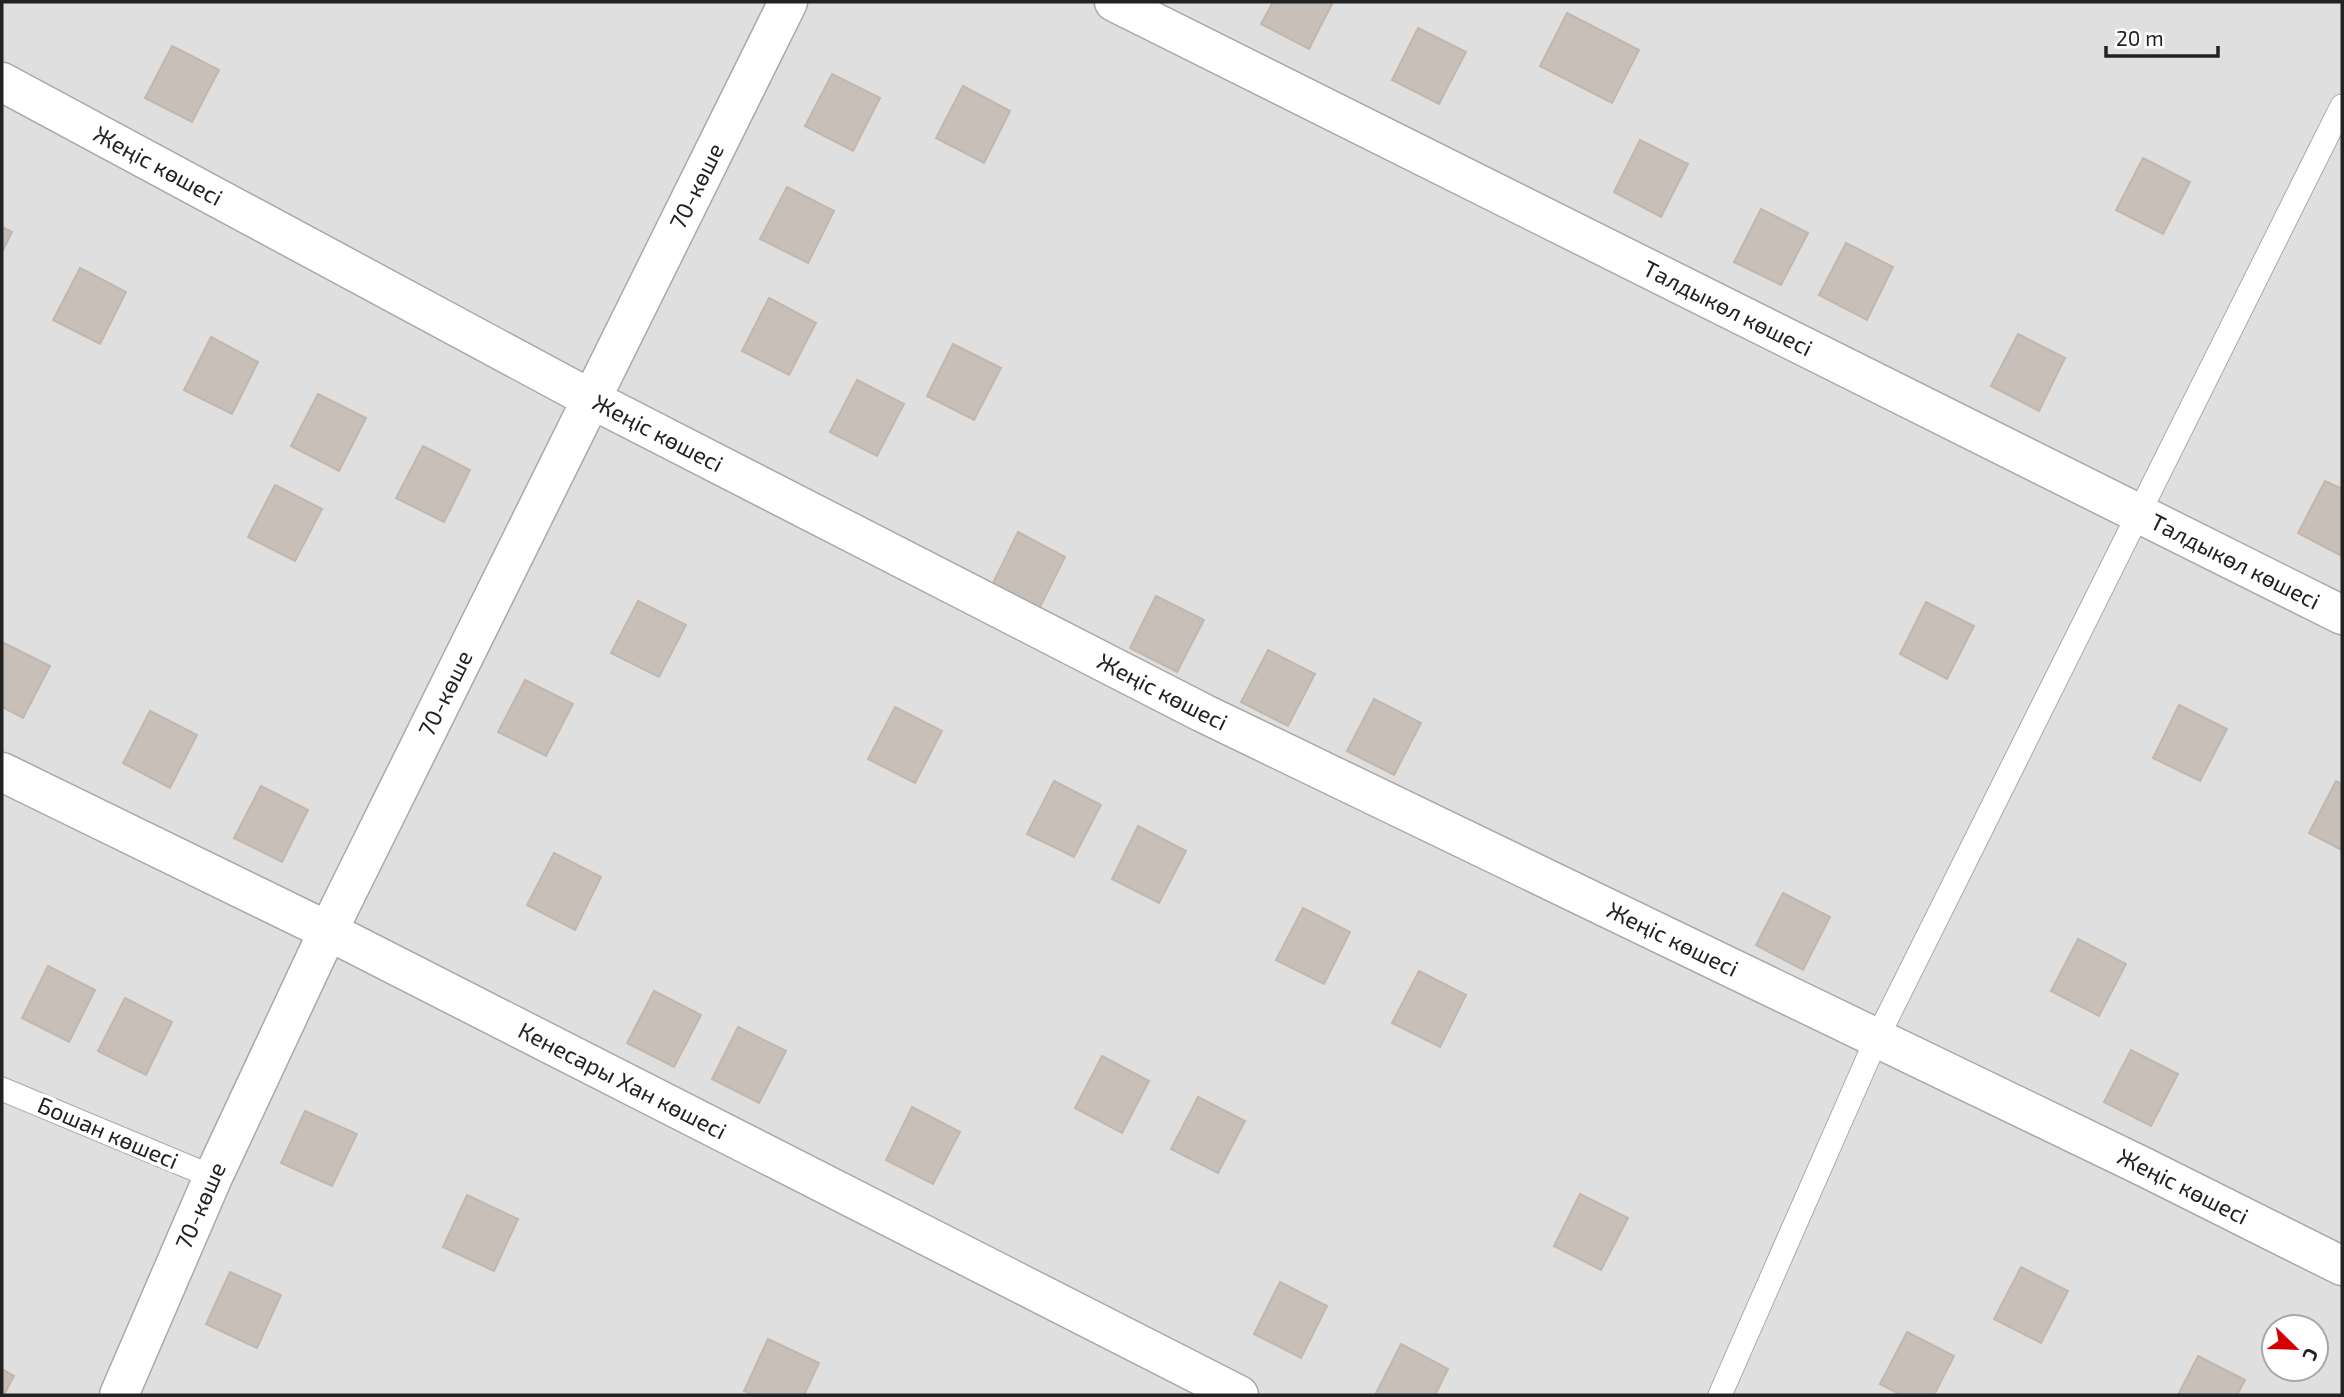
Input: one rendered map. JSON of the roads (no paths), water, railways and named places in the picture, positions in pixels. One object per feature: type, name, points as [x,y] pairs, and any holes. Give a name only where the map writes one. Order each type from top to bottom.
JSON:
[{"type":"street","name":"70-көше","points":[[119,1395],[213,1177],[328,931],[788,2]]},
{"type":"street","name":"Талдыкөл көшесі","points":[[1114,2],[2342,615]]},
{"type":"street","name":"Жеңіс көшесі","points":[[2,82],[591,399],[1203,713],[2132,1161],[2342,1266]]},
{"type":"street","name":"Кенесары Хан көшесі","points":[[2,772],[328,931],[1239,1395]]},
{"type":"lane","points":[[1720,1395],[1877,1038],[2342,106]]},
{"type":"lane","name":"Бошан көшесі","points":[[2,1088],[213,1177]]}]
